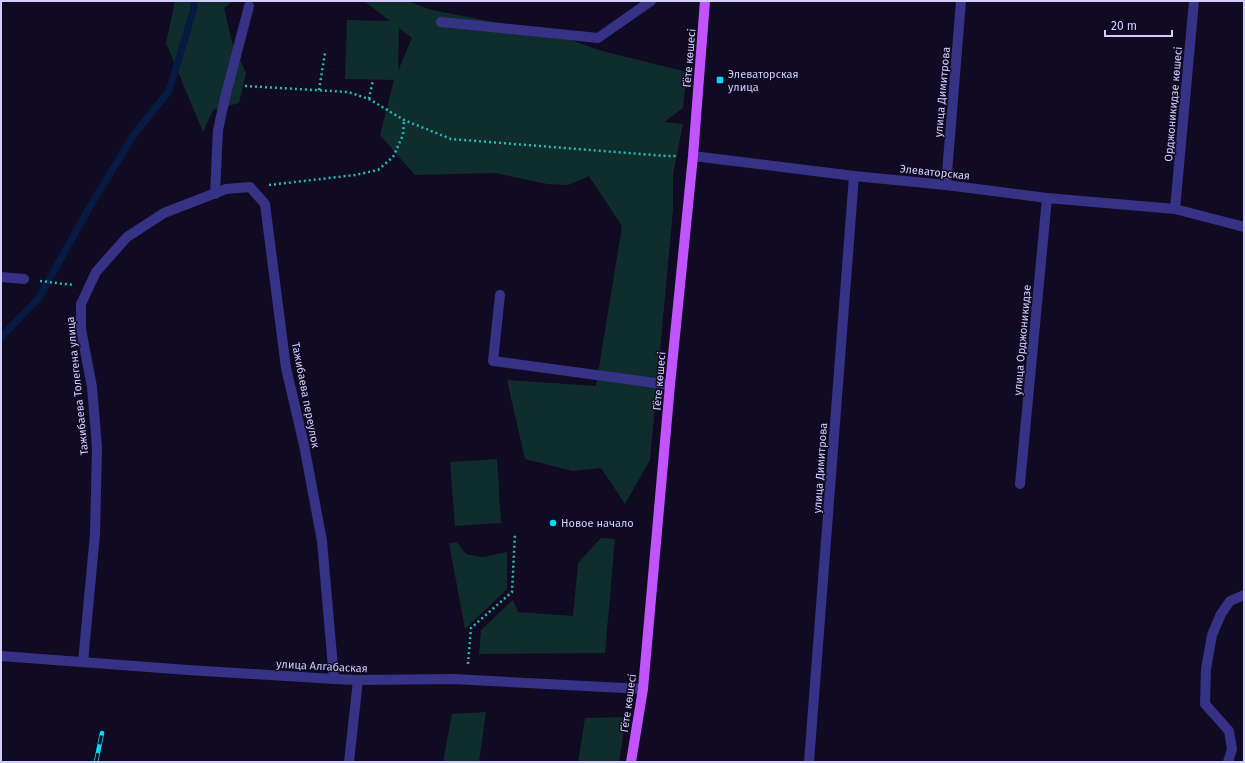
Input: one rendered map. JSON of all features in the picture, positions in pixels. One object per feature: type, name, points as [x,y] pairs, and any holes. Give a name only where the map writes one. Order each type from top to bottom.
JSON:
[{"type":"main road","name":"Гёте көшесі","points":[[631,762],[643,690],[706,1]]},
{"type":"street","points":[[441,22],[598,38],[651,1]]},
{"type":"street","name":"улица Димитрова","points":[[946,185],[961,1]]},
{"type":"street","name":"Орджоникидзе көшесі","points":[[1175,209],[1194,1]]},
{"type":"street","points":[[249,6],[228,85],[218,130],[215,194],[226,189],[250,187]]},
{"type":"street","name":"Элеваторская","points":[[693,156],[1047,198],[1175,209],[1244,227]]},
{"type":"street","name":"улица Димитрова","points":[[809,762],[854,176]]},
{"type":"street","name":"Тажибаева переулок","points":[[250,187],[265,204],[286,368],[304,445],[322,541],[334,679]]},
{"type":"street","name":"Тажибаева Толегена улица","points":[[83,662],[95,534],[97,448],[92,387],[81,329],[81,304],[96,272],[127,237],[164,213],[215,194]]},
{"type":"street","name":"улица Орджоникидзе","points":[[1020,484],[1047,198]]},
{"type":"street","points":[[1,277],[24,279]]},
{"type":"street","points":[[500,295],[493,360],[670,385]]},
{"type":"street","points":[[1228,762],[1232,749],[1229,731],[1204,704],[1206,669],[1212,635],[1221,614],[1230,601],[1244,595]]},
{"type":"street","name":"улица Алгабаская","points":[[1,656],[334,679],[467,680],[643,690]]},
{"type":"street","points":[[349,762],[358,680]]},
{"type":"path","points":[[319,90],[325,53]]},
{"type":"path","points":[[369,99],[373,80]]},
{"type":"path","points":[[228,85],[348,92],[369,99],[404,120],[451,139],[666,156],[693,156]]},
{"type":"path","points":[[250,187],[355,175],[378,170],[393,157],[403,135],[404,120]]},
{"type":"path","points":[[37,281],[68,284]]},
{"type":"path","points":[[467,680],[470,628],[512,592],[515,534]]},
{"type":"green space","points":[[175,1],[233,1],[224,8],[232,42],[246,73],[239,103],[213,110],[203,132],[166,43]]},
{"type":"green space","points":[[364,1],[407,1],[432,10],[551,33],[602,51],[687,72],[683,108],[664,122],[683,124],[673,175],[673,210],[650,460],[625,504],[601,468],[573,471],[525,459],[507,380],[596,386],[622,226],[589,176],[568,185],[547,184],[495,173],[415,175],[380,135],[394,80],[345,79],[347,20],[390,21]],"holes":[[[399,28],[412,38],[398,71]]]},
{"type":"green space","points":[[497,459],[501,523],[455,526],[450,462]]},
{"type":"green space","points":[[601,538],[615,539],[605,653],[479,654],[481,630],[513,600],[518,612],[573,616],[578,563]]},
{"type":"green space","points":[[457,542],[466,554],[483,557],[507,552],[507,589],[465,629],[449,543]]},
{"type":"green space","points":[[486,712],[479,762],[443,762],[452,714]]},
{"type":"green space","points":[[626,717],[619,762],[578,762],[585,718]]},
{"type":"waterway","points":[[1,337],[39,298],[89,208],[133,136],[169,91],[194,8],[194,1]]},
{"type":"railway","points":[[96,762],[102,733]]},
{"type":"place","name":"Элеваторская улица","points":[[720,80]]},
{"type":"place","name":"Новое начало","points":[[553,523]]}]
